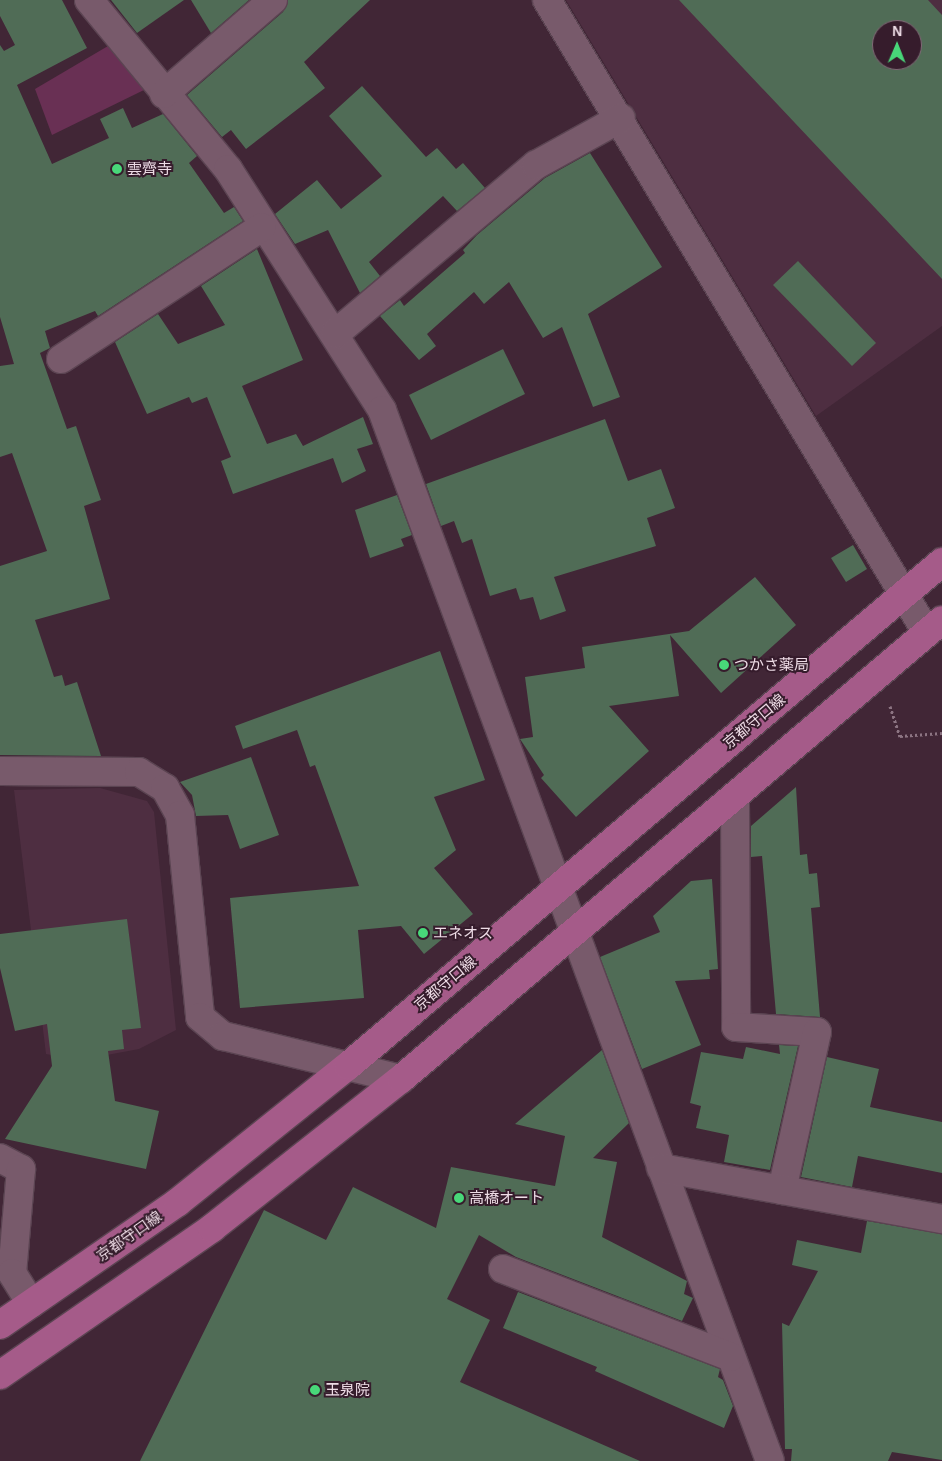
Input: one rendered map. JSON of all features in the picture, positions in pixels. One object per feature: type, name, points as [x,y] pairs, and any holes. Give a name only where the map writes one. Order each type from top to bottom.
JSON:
[{"type":"main road","name":"京都守口線","points":[[0,1324],[178,1202],[348,1066],[942,562]]},
{"type":"main road","points":[[0,1375],[212,1228],[401,1079],[575,934],[935,626]]},
{"type":"street","points":[[89,0],[164,94],[228,169],[262,228],[335,334],[382,410],[770,1461]]},
{"type":"street","points":[[164,94],[273,0]]},
{"type":"street","points":[[548,0],[621,118],[844,500],[905,595],[935,626]]},
{"type":"street","points":[[335,334],[536,165],[621,118]]},
{"type":"street","points":[[61,359],[262,228]]},
{"type":"street","points":[[0,771],[138,772],[166,788],[180,815],[200,1017],[223,1036],[401,1079]]},
{"type":"street","points":[[734,799],[736,1027],[817,1032],[782,1190]]},
{"type":"street","points":[[0,1158],[21,1169],[12,1274],[31,1304]]},
{"type":"street","points":[[661,1168],[942,1219]]},
{"type":"street","points":[[503,1269],[731,1358]]},
{"type":"path","points":[[883,671],[900,736],[942,732]]},
{"type":"shaded area","points":[[566,0],[942,0],[942,326],[816,416]]},
{"type":"shaded area","points":[[108,46],[146,89],[52,135],[35,89]]},
{"type":"shaded area","points":[[100,788],[147,801],[154,812],[176,1030],[139,1049],[80,1060],[46,1054],[14,790]]},
{"type":"building","points":[[0,0],[62,0],[87,48],[17,85],[52,164],[109,138],[100,119],[123,108],[132,128],[163,114],[197,156],[189,163],[224,213],[234,207],[243,221],[98,316],[95,311],[45,331],[50,348],[40,353],[67,429],[76,426],[101,500],[84,506],[110,599],[35,620],[54,677],[62,675],[65,686],[77,682],[101,756],[0,755],[0,566],[47,551],[12,453],[0,457],[0,366],[14,364],[0,317],[0,45],[4,51],[15,45],[0,16]]},
{"type":"building","points":[[111,0],[184,0],[137,33]]},
{"type":"building","points":[[191,0],[249,0],[211,33]]},
{"type":"building","points":[[288,0],[370,0],[304,62],[325,88],[246,149],[231,130],[222,137],[187,95],[283,12]]},
{"type":"building","points":[[679,0],[928,0],[942,15],[942,279]]},
{"type":"building","points":[[362,86],[426,157],[437,148],[456,169],[463,163],[485,188],[457,211],[443,196],[369,262],[380,276],[360,293],[328,230],[295,244],[275,214],[317,180],[341,209],[382,176],[329,116]]},
{"type":"building","points":[[590,153],[662,267],[588,314],[620,397],[593,407],[562,327],[543,338],[509,282],[484,304],[474,292],[427,334],[436,346],[419,360],[380,316],[400,300],[404,306],[465,253],[463,250],[477,235],[545,178]]},
{"type":"building","points":[[257,249],[303,360],[242,386],[267,444],[296,434],[303,446],[363,417],[373,444],[357,449],[366,471],[342,483],[333,458],[233,494],[221,461],[231,457],[207,397],[192,403],[189,397],[147,414],[115,342],[158,314],[178,344],[225,325],[201,286]]},
{"type":"building","points":[[798,261],[876,343],[852,366],[773,285]]},
{"type":"building","points":[[503,349],[525,394],[431,440],[409,395]]},
{"type":"building","points":[[605,419],[628,481],[661,469],[675,508],[647,518],[656,546],[554,577],[566,611],[540,620],[533,597],[520,600],[516,588],[490,596],[472,539],[462,543],[454,521],[441,526],[426,484]]},
{"type":"building","points":[[397,495],[412,535],[401,539],[404,546],[370,558],[355,510]]},
{"type":"building","points":[[853,545],[867,569],[846,582],[831,558]]},
{"type":"building","points":[[755,577],[796,625],[721,693],[670,635],[679,696],[609,706],[649,751],[576,817],[541,778],[544,775],[520,739],[533,737],[525,677],[585,668],[582,647],[689,631]]},
{"type":"building","points":[[440,651],[485,780],[434,797],[456,850],[434,868],[473,914],[424,954],[401,926],[358,930],[364,998],[240,1008],[230,898],[359,886],[315,765],[310,767],[297,730],[243,749],[235,726]]},
{"type":"building","points":[[251,757],[279,835],[240,849],[228,815],[196,816],[192,795],[180,782]]},
{"type":"building","points":[[796,787],[800,855],[807,854],[809,874],[817,873],[820,907],[811,908],[820,1017],[776,1014],[762,856],[751,857],[751,826]]},
{"type":"building","points":[[712,879],[718,969],[709,970],[710,979],[675,981],[701,1045],[642,1069],[600,957],[660,932],[653,916],[691,881]]},
{"type":"building","points":[[127,919],[141,1028],[122,1030],[124,1049],[108,1051],[115,1101],[159,1111],[146,1169],[5,1139],[52,1066],[47,1024],[15,1031],[0,968],[0,934]]},
{"type":"building","points":[[779,1045],[798,1046],[770,1170],[724,1162],[729,1135],[696,1128],[701,1106],[690,1103],[701,1052],[743,1059],[746,1047],[780,1054]]},
{"type":"building","points":[[602,1050],[629,1123],[593,1158],[617,1162],[602,1237],[687,1281],[684,1294],[693,1298],[682,1321],[516,1257],[479,1235],[447,1299],[490,1320],[460,1382],[640,1461],[140,1461],[264,1210],[326,1240],[353,1187],[436,1228],[451,1167],[555,1186],[565,1136],[515,1124]]},
{"type":"building","points":[[827,1057],[879,1069],[870,1107],[942,1122],[942,1173],[858,1156],[852,1187],[801,1177]]},
{"type":"building","points":[[867,1221],[942,1234],[942,1460],[892,1452],[888,1461],[791,1461],[792,1449],[785,1449],[782,1323],[789,1326],[818,1271],[792,1265],[797,1240],[861,1253]]},
{"type":"building","points":[[518,1292],[720,1369],[718,1377],[723,1380],[733,1406],[724,1428],[595,1371],[597,1367],[503,1328]]},
{"type":"place","name":"雲齊寺","points":[[117,169]]},
{"type":"place","name":"つかさ薬局","points":[[724,665]]},
{"type":"place","name":"エネオス","points":[[423,933]]},
{"type":"place","name":"高橋オート","points":[[459,1198]]},
{"type":"place","name":"玉泉院","points":[[315,1390]]}]
